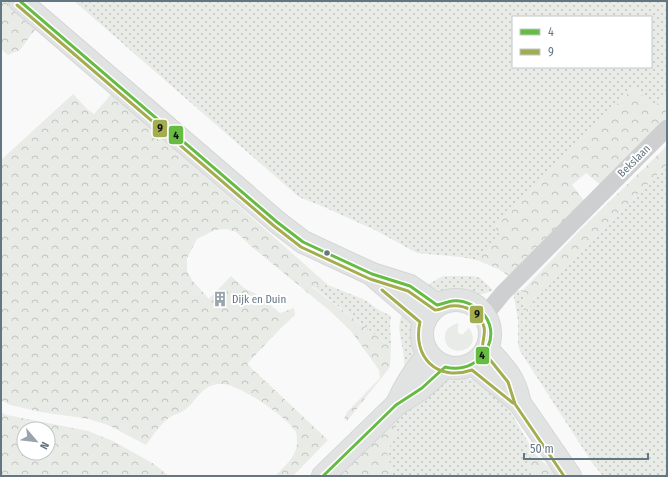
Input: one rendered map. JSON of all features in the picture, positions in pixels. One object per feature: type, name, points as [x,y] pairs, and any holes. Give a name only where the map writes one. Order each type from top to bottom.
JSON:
[{"type":"main road","points":[[20,1],[277,222],[303,242],[372,274],[410,286],[431,313]]},
{"type":"main road","points":[[452,300],[459,300],[474,304],[485,315],[491,335],[480,357],[462,368],[451,369],[437,361],[422,341],[423,327],[431,313],[452,300]]},
{"type":"main road","points":[[480,357],[512,380],[516,385],[519,402],[570,476]]},
{"type":"main road","points":[[323,476],[396,405],[407,383],[437,361]]},
{"type":"street","name":"Bekslaan","points":[[485,315],[503,293],[667,128]]},
{"type":"green space","points":[[1,1],[27,1],[37,27],[20,50],[8,55],[1,49]]},
{"type":"green space","points":[[74,1],[667,1],[667,94],[654,107],[634,87],[495,227],[501,235],[477,260],[417,253],[375,230],[299,197]]},
{"type":"green space","points":[[634,87],[654,107],[667,94],[667,121],[602,186],[586,173],[572,185],[586,203],[512,278],[498,269],[477,260],[500,235],[495,227]]},
{"type":"green space","points":[[115,90],[137,116],[328,285],[312,287],[391,347],[390,367],[347,421],[344,419],[347,412],[380,378],[379,370],[351,331],[330,311],[236,232],[227,229],[215,230],[197,239],[187,258],[187,271],[192,280],[209,299],[231,276],[244,288],[260,296],[280,313],[294,308],[295,315],[247,364],[328,440],[293,476],[275,476],[289,462],[296,449],[296,432],[283,418],[262,402],[230,385],[215,384],[205,389],[184,410],[166,420],[146,445],[108,425],[89,419],[41,412],[10,405],[1,400],[1,160],[73,94],[88,110],[94,114]]},
{"type":"green space","points":[[667,146],[667,165],[534,298],[522,324],[524,303],[523,290],[581,229]]},
{"type":"green space","points":[[667,165],[667,476],[603,476],[593,464],[520,351],[518,345],[518,320],[513,291],[523,290],[523,322],[534,298]]},
{"type":"green space","points":[[443,276],[474,276],[480,278],[493,290],[485,294],[438,295],[427,285]]},
{"type":"green space","points":[[328,285],[365,300],[391,316],[391,347],[312,286]]},
{"type":"green space","points":[[405,311],[415,330],[417,352],[402,380],[404,354],[399,328]]},
{"type":"green space","points":[[458,323],[458,333],[462,335],[469,328],[473,337],[472,343],[468,348],[462,350],[450,348],[446,343],[445,335],[447,330]]},
{"type":"green space","points":[[475,379],[501,395],[535,454],[527,465],[533,476],[393,476],[387,453],[397,429],[394,419],[437,384],[447,380]]},
{"type":"green space","points":[[1,412],[7,415],[37,421],[16,421],[16,461],[56,461],[56,425],[88,431],[113,441],[154,464],[169,476],[1,476]]},
{"type":"green space","points":[[394,419],[397,429],[387,453],[393,476],[338,476]]},
{"type":"green space","points":[[535,454],[558,476],[533,476],[527,465]]},
{"type":"transit line","name":"4","points":[[20,1],[277,222],[303,242],[372,274],[410,286],[437,305],[457,301],[472,305],[483,314],[489,325],[491,336],[488,347],[481,357],[471,364],[459,368],[445,367],[422,388],[396,405],[323,476]]},
{"type":"transit line","name":"9","points":[[17,5],[274,226],[301,247],[370,279],[408,291],[435,310],[450,306],[461,306],[475,313],[479,317],[484,327],[483,351],[508,382],[515,404],[564,476]]},
{"type":"transit line","name":"9","points":[[382,290],[420,322],[420,346],[424,356],[430,364],[438,369],[448,372],[459,373],[472,370],[513,403]]},
{"type":"place","name":"Dijk en Duin","points":[[220,299]]}]
